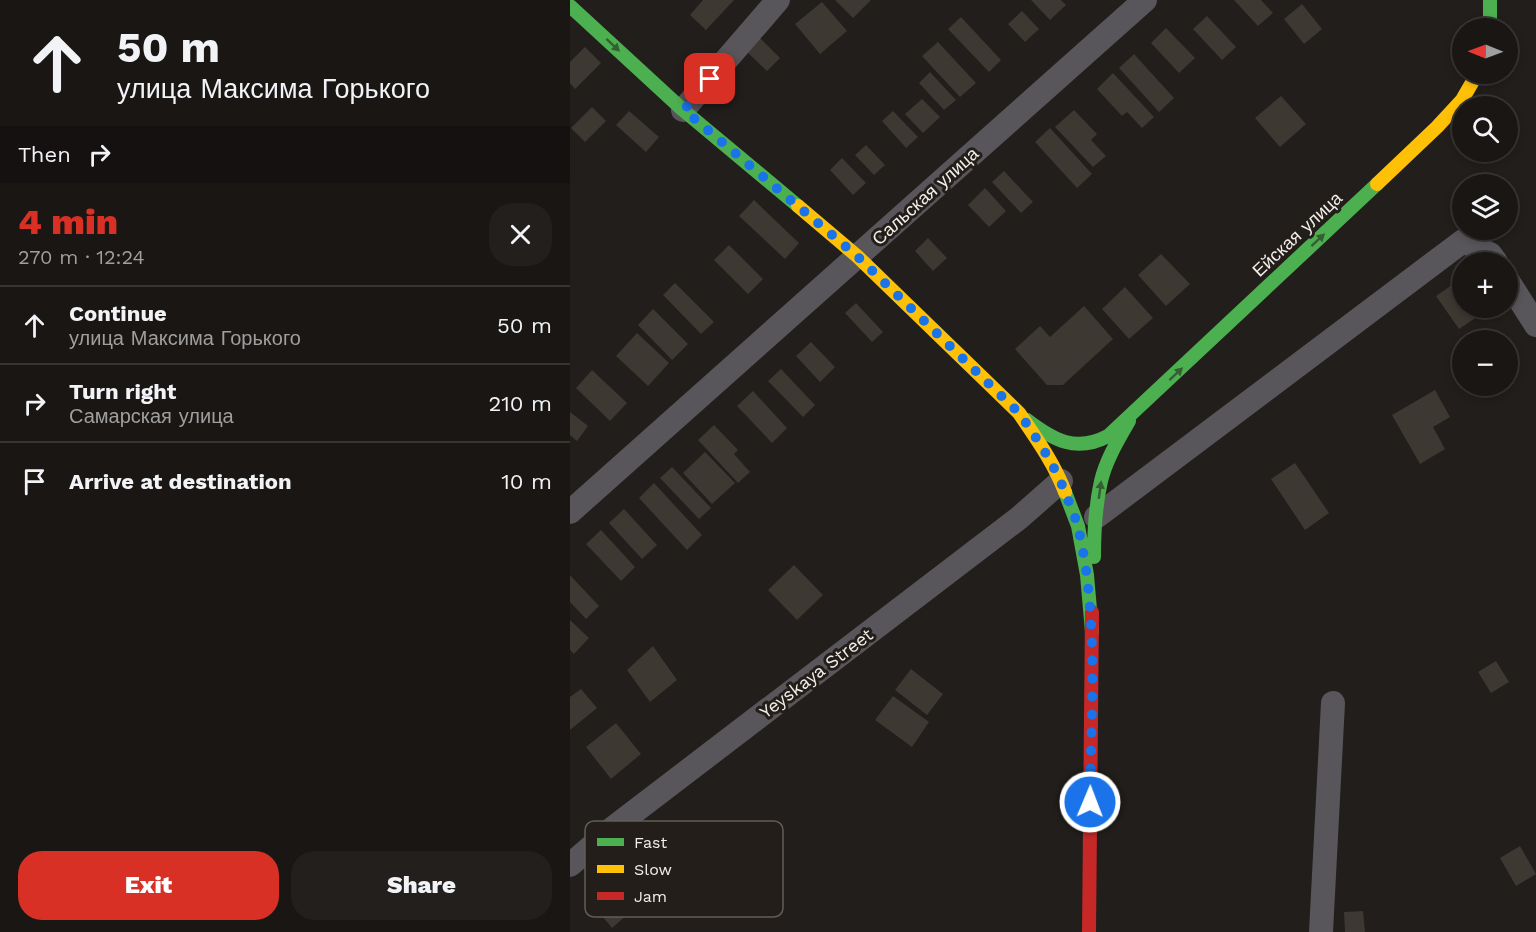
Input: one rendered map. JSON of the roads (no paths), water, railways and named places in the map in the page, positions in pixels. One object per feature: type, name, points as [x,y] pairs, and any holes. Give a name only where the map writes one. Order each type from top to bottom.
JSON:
[{"type":"main road","points":[[1490,0],[1490,18]]},
{"type":"main road","points":[[570,6],[684,110],[857,256],[1019,413],[1043,433],[1064,442],[1086,445],[1107,437],[1133,414]]},
{"type":"main road","name":"Ейская улица","points":[[1133,414],[1437,127],[1462,100],[1471,84]]},
{"type":"main road","points":[[1019,413],[1040,443],[1061,481],[1078,525],[1092,632]]},
{"type":"main road","points":[[1089,932],[1094,535],[1101,481],[1115,444],[1133,414]]},
{"type":"street","points":[[684,110],[778,0]]},
{"type":"street","name":"Сальская улица","points":[[570,512],[1145,0]]},
{"type":"street","points":[[1096,517],[1463,241],[1486,252]]},
{"type":"street","points":[[1518,296],[1536,325]]},
{"type":"street","name":"Yeyskaya Street","points":[[622,821],[1019,518],[1061,481]]},
{"type":"street","points":[[1321,932],[1333,704]]},
{"type":"street","name":"Yeyskaya Street","points":[[570,865],[585,852]]}]
